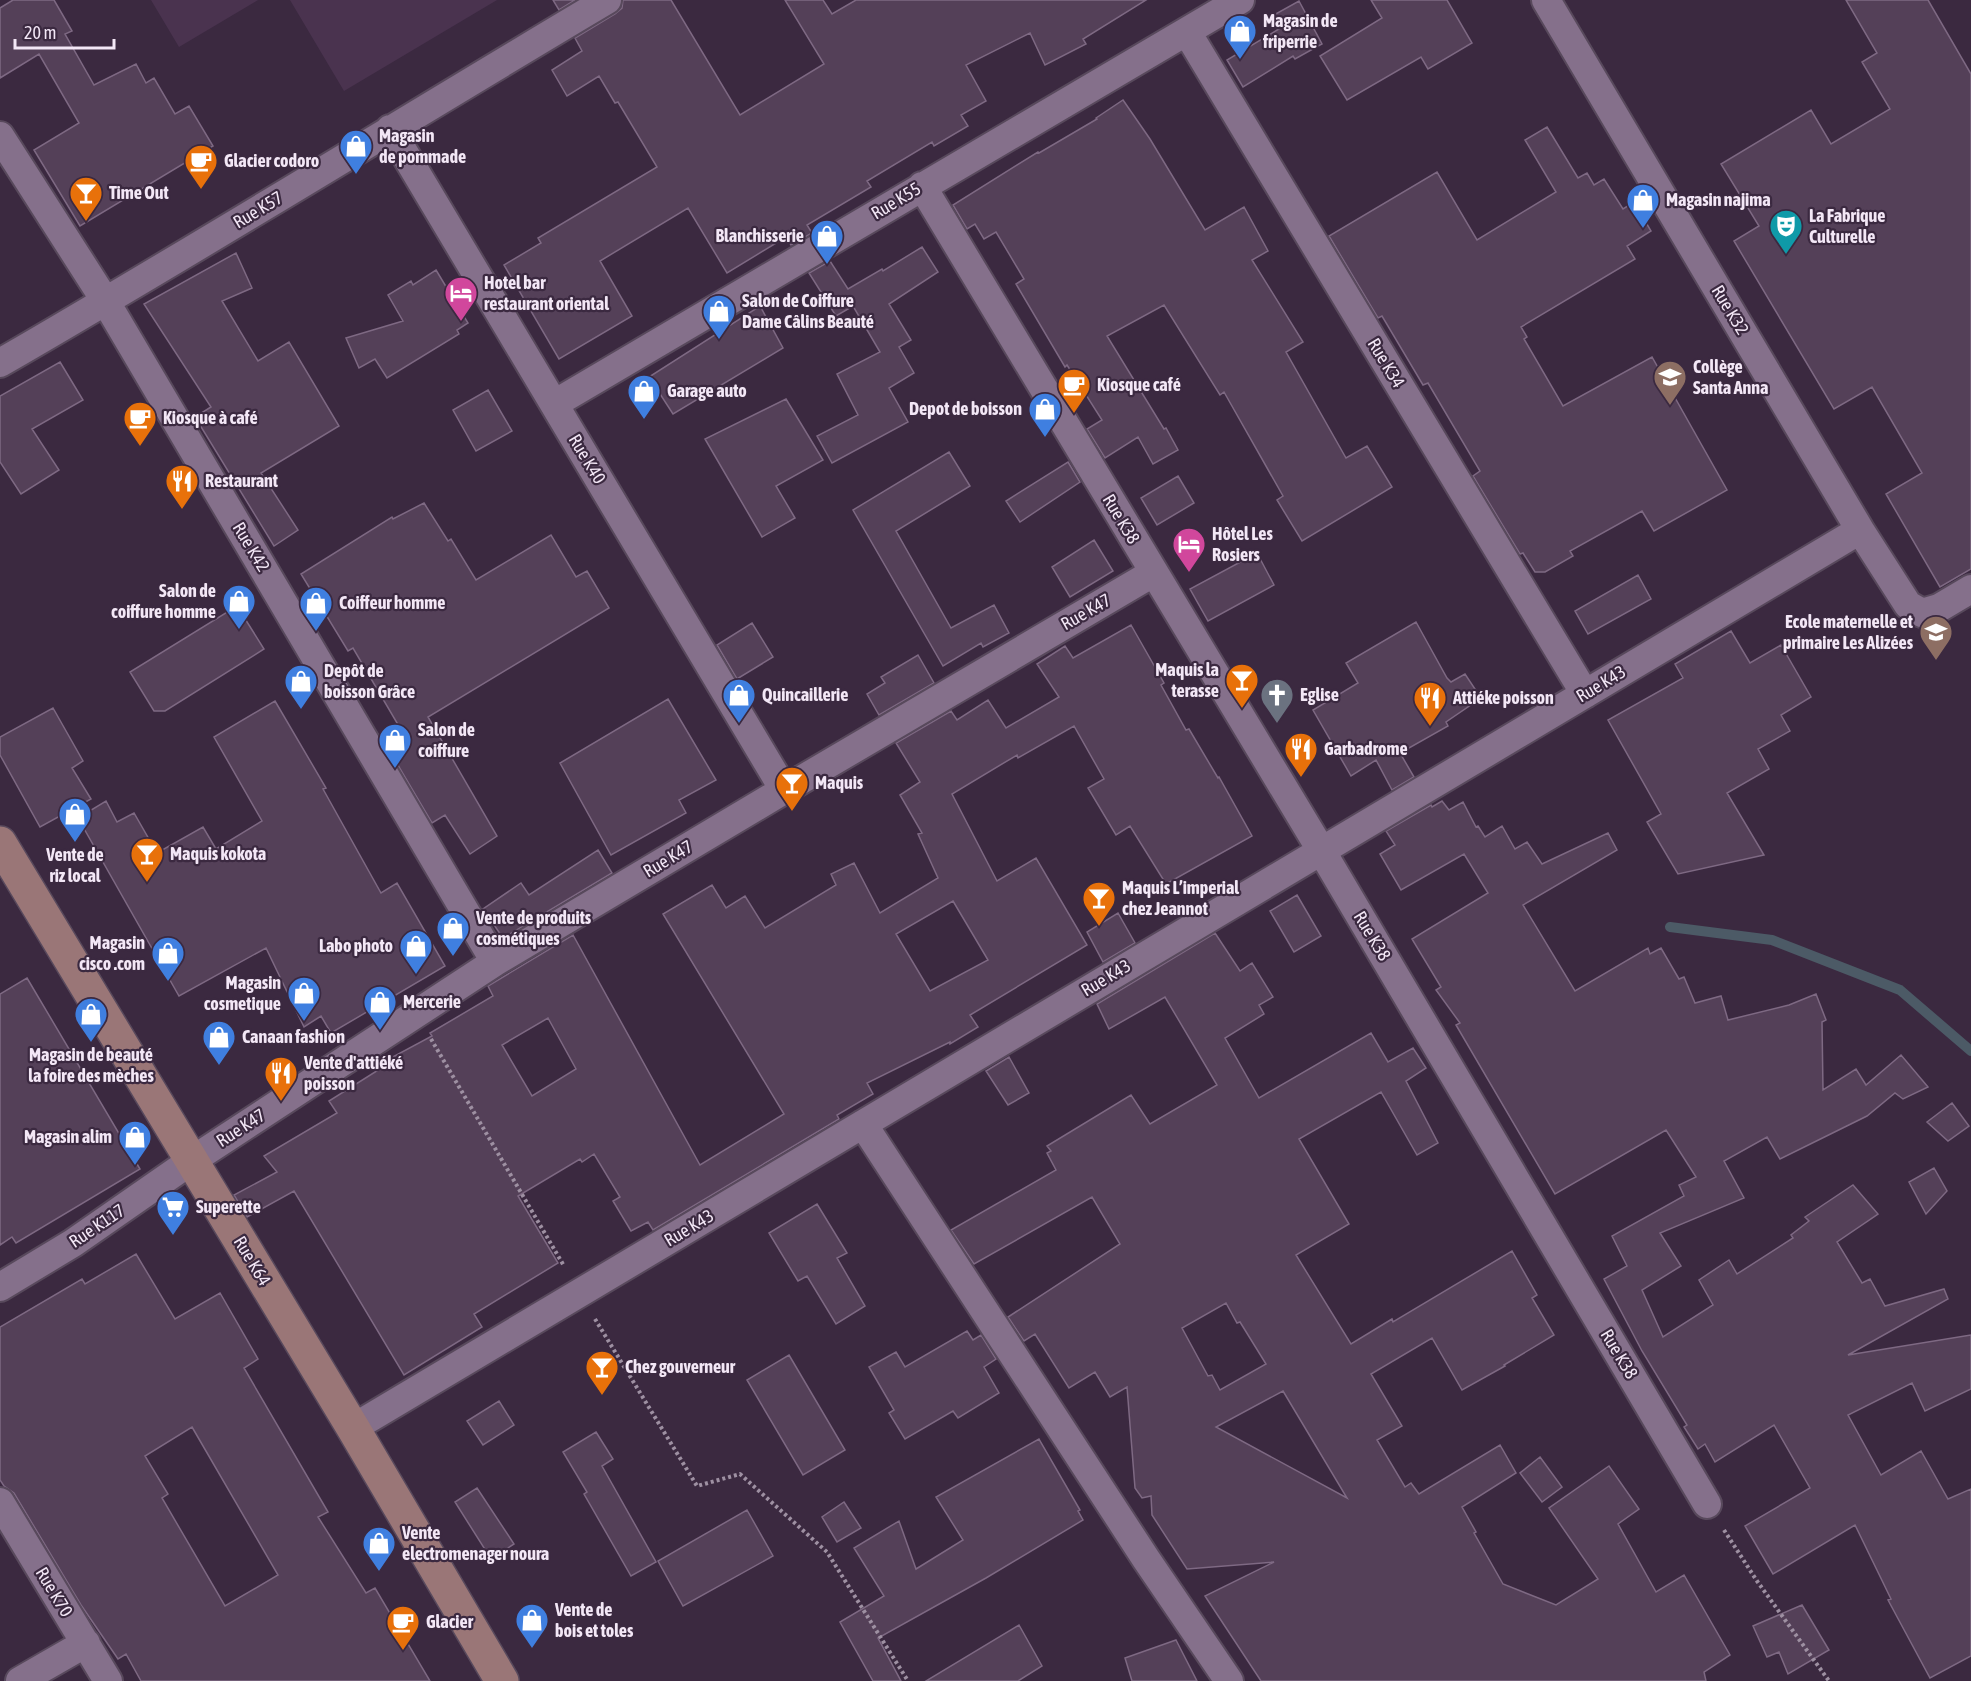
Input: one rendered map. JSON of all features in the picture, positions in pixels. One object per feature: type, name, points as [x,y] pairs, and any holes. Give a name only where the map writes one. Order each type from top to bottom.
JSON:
[{"type":"street","name":"Rue K57","points":[[0,363],[106,302],[390,129],[608,0]]},
{"type":"street","name":"Rue K55","points":[[554,404],[1240,0]]},
{"type":"street","name":"Rue K32","points":[[1546,0],[1860,530],[1908,605],[1922,613],[1939,608],[1971,589]]},
{"type":"street","name":"Rue K34","points":[[1187,32],[1585,694]]},
{"type":"street","name":"Rue K40","points":[[390,129],[784,790]]},
{"type":"street","name":"Rue K42","points":[[0,136],[106,302],[495,962]]},
{"type":"street","name":"Rue K38","points":[[922,186],[1321,850],[1707,1504]]},
{"type":"street","name":"Rue K43","points":[[353,1428],[1860,530]]},
{"type":"street","name":"Rue K47","points":[[191,1161],[495,962],[1154,573]]},
{"type":"street","name":"Rue K64","points":[[0,843],[353,1428],[502,1681]]},
{"type":"street","points":[[863,1124],[1151,1566],[1229,1681]]},
{"type":"street","name":"Rue K117","points":[[0,1287],[73,1243],[191,1161]]},
{"type":"street","name":"Rue K70","points":[[0,1502],[108,1681]]},
{"type":"street","points":[[20,1681],[86,1643]]},
{"type":"path","points":[[417,1014],[580,1293],[697,1486],[740,1474],[828,1552],[908,1681]]},
{"type":"path","points":[[1707,1504],[1757,1581],[1829,1681]]},
{"type":"shaded area","points":[[151,0],[258,0],[179,47]]},
{"type":"shaded area","points":[[290,0],[497,0],[344,91]]},
{"type":"building","points":[[13,0],[54,0],[72,31],[65,34],[94,85],[136,64],[146,83],[154,78],[175,114],[189,106],[213,146],[80,226],[34,150],[79,123],[39,54],[0,78],[0,8]]},
{"type":"building","points":[[553,0],[575,0],[559,10]]},
{"type":"building","points":[[623,0],[671,0],[740,115],[824,64],[785,0],[823,0],[832,14],[856,0],[1146,0],[1083,39],[1086,44],[1045,65],[1030,33],[966,65],[986,101],[961,115],[968,126],[934,146],[932,142],[867,181],[871,187],[807,225],[812,233],[791,245],[786,237],[727,273],[688,208],[600,261],[632,316],[559,359],[504,265],[541,243],[538,238],[657,167],[618,102],[615,103],[599,76],[567,96],[552,70],[582,51],[575,38],[615,14],[622,8]]},
{"type":"building","points":[[1371,0],[1447,0],[1472,43],[1428,69],[1421,57],[1347,100],[1320,56],[1382,18]]},
{"type":"building","points":[[1846,0],[1928,0],[1971,74],[1971,569],[1940,587],[1886,494],[1922,473],[1872,387],[1834,409],[1734,241],[1759,226],[1721,164],[1811,110],[1831,144],[1890,109],[1862,62],[1877,53]]},
{"type":"building","points":[[1299,1],[1322,44],[1295,59],[1293,56],[1243,87],[1227,60],[1279,29],[1272,16]]},
{"type":"building","points":[[1123,100],[1150,139],[1205,230],[1244,207],[1268,251],[1252,260],[1303,342],[1286,352],[1346,458],[1367,446],[1392,487],[1302,541],[1277,500],[1283,496],[1224,392],[1220,395],[1164,305],[1107,336],[1178,450],[1153,464],[1138,437],[1105,458],[1087,429],[1102,420],[1067,365],[1065,367],[1016,284],[1024,279],[996,232],[984,239],[975,224],[967,229],[953,205],[1038,152],[1097,119]]},
{"type":"building","points":[[1547,127],[1578,178],[1587,173],[1594,185],[1604,179],[1623,209],[1634,202],[1651,231],[1627,246],[1635,259],[1521,327],[1527,337],[1524,339],[1563,406],[1652,357],[1727,490],[1654,531],[1642,511],[1570,551],[1573,556],[1545,572],[1535,572],[1523,553],[1520,554],[1473,476],[1480,471],[1428,383],[1423,385],[1382,316],[1378,318],[1329,236],[1437,172],[1477,240],[1556,192],[1525,140]]},
{"type":"building","points":[[922,247],[938,272],[889,304],[911,340],[899,347],[914,373],[889,388],[908,422],[832,463],[817,436],[858,415],[837,374],[880,352],[853,306],[836,316],[809,273],[830,261],[848,289]]},
{"type":"building","points":[[236,253],[252,288],[222,301],[258,361],[289,342],[339,426],[261,473],[298,530],[274,546],[195,417],[211,407],[144,304]]},
{"type":"building","points":[[436,270],[468,323],[457,330],[459,334],[387,378],[375,359],[359,368],[346,338],[403,321],[388,295],[411,281],[413,285]]},
{"type":"building","points":[[760,306],[783,348],[673,414],[649,377]]},
{"type":"building","points":[[60,362],[83,400],[32,429],[59,470],[21,494],[0,462],[0,396]]},
{"type":"building","points":[[488,390],[512,431],[476,451],[453,410]]},
{"type":"building","points":[[786,399],[823,460],[776,486],[795,518],[762,537],[705,439]]},
{"type":"building","points":[[949,452],[970,486],[896,531],[951,628],[994,605],[1009,633],[983,647],[981,643],[943,666],[853,510]]},
{"type":"building","points":[[1068,462],[1080,482],[1020,522],[1006,501]]},
{"type":"building","points":[[1178,476],[1194,503],[1157,525],[1141,498]]},
{"type":"building","points":[[424,503],[448,541],[451,539],[476,580],[551,535],[576,577],[587,571],[609,608],[428,717],[497,836],[470,854],[445,815],[432,823],[382,738],[400,728],[353,648],[348,651],[301,574],[392,517],[393,519]]},
{"type":"building","points":[[1094,540],[1113,571],[1070,597],[1052,567]]},
{"type":"building","points":[[1257,553],[1274,585],[1208,621],[1190,589]]},
{"type":"building","points":[[1638,575],[1651,599],[1588,634],[1575,611]]},
{"type":"building","points":[[237,606],[264,649],[165,711],[154,711],[130,672]]},
{"type":"building","points":[[1416,622],[1447,678],[1451,682],[1465,674],[1481,698],[1446,722],[1448,726],[1400,753],[1414,777],[1392,790],[1376,760],[1351,776],[1313,710],[1358,683],[1346,663]]},
{"type":"building","points":[[752,623],[773,657],[737,679],[717,645]]},
{"type":"building","points":[[1131,625],[1164,683],[1161,685],[1186,730],[1189,729],[1219,777],[1252,836],[1166,884],[1130,826],[1116,835],[1088,788],[1104,779],[1074,726],[1018,758],[1017,755],[952,794],[997,881],[1036,858],[1087,945],[970,1015],[978,1027],[950,1044],[950,1042],[867,1083],[873,1094],[837,1115],[839,1119],[653,1230],[648,1222],[631,1231],[613,1201],[620,1197],[594,1154],[582,1162],[580,1159],[518,1196],[558,1263],[474,1314],[482,1327],[404,1375],[294,1191],[247,1217],[234,1195],[277,1172],[264,1156],[337,1113],[329,1101],[391,1062],[389,1059],[432,1036],[430,1033],[493,996],[488,986],[573,935],[700,1165],[784,1114],[663,914],[712,885],[726,908],[745,896],[765,928],[836,885],[831,874],[854,863],[880,913],[938,878],[918,834],[922,833],[900,795],[920,782],[896,743],[951,711],[957,720],[988,700],[1006,728],[1059,697],[1037,664],[1065,646],[1073,658]],"holes":[[[953,901],[988,960],[930,991],[896,934]],[[548,1018],[576,1069],[532,1096],[502,1045]]]},
{"type":"building","points":[[1731,631],[1750,663],[1781,645],[1811,697],[1781,715],[1790,731],[1758,749],[1769,769],[1727,793],[1764,855],[1678,874],[1647,822],[1661,814],[1608,720],[1683,678],[1675,664]]},
{"type":"building","points":[[918,655],[934,683],[879,715],[867,694],[885,683],[881,677]]},
{"type":"building","points":[[668,699],[716,780],[679,800],[686,813],[611,855],[560,763]]},
{"type":"building","points":[[275,701],[326,788],[323,789],[381,893],[397,883],[445,966],[331,1033],[321,1016],[304,1027],[266,948],[179,996],[78,818],[106,801],[117,822],[134,813],[157,853],[203,827],[216,849],[262,821],[214,737]]},
{"type":"building","points":[[53,708],[83,761],[72,768],[91,799],[40,827],[0,755],[0,737]]},
{"type":"building","points":[[1442,801],[1449,810],[1463,802],[1476,827],[1478,826],[1485,837],[1502,826],[1515,849],[1527,842],[1542,864],[1608,833],[1617,850],[1523,905],[1575,991],[1648,948],[1650,954],[1661,948],[1679,979],[1684,977],[1695,1003],[1721,996],[1728,1020],[1789,1005],[1816,994],[1826,1020],[1822,1022],[1823,1090],[1856,1069],[1866,1085],[1901,1055],[1928,1087],[1903,1099],[1895,1093],[1867,1116],[1780,1159],[1767,1137],[1724,1161],[1744,1198],[1660,1233],[1681,1266],[1642,1290],[1663,1337],[1713,1305],[1699,1280],[1729,1260],[1737,1274],[1793,1238],[1791,1235],[1809,1221],[1805,1217],[1853,1185],[1878,1214],[1837,1242],[1862,1283],[1870,1279],[1885,1306],[1944,1289],[1948,1299],[1848,1355],[1971,1335],[1971,1389],[1925,1411],[1912,1383],[1848,1415],[1881,1475],[1921,1451],[1948,1499],[1971,1489],[1971,1656],[1930,1678],[1888,1600],[1891,1599],[1855,1525],[1773,1574],[1745,1526],[1810,1488],[1774,1425],[1715,1462],[1705,1444],[1698,1449],[1684,1427],[1687,1425],[1642,1351],[1604,1279],[1627,1266],[1612,1236],[1684,1196],[1679,1185],[1696,1177],[1666,1130],[1555,1194],[1456,1025],[1460,1023],[1436,990],[1441,987],[1412,939],[1488,893],[1464,854],[1401,890],[1380,854],[1395,845],[1386,831]]},
{"type":"building","points":[[598,850],[612,873],[503,938],[483,909],[521,883],[529,895]]},
{"type":"building","points":[[1297,895],[1321,936],[1294,952],[1270,911]]},
{"type":"building","points":[[1118,913],[1135,943],[1103,962],[1087,932]]},
{"type":"building","points":[[1215,933],[1240,971],[1252,963],[1273,997],[1259,1005],[1264,1014],[1225,1038],[1259,1098],[1371,1033],[1388,1062],[1413,1048],[1426,1068],[1406,1081],[1438,1143],[1417,1155],[1381,1092],[1299,1139],[1349,1224],[1296,1255],[1351,1344],[1392,1319],[1393,1322],[1512,1251],[1537,1295],[1532,1298],[1554,1335],[1462,1390],[1432,1338],[1371,1374],[1402,1426],[1377,1440],[1405,1487],[1411,1483],[1419,1494],[1500,1445],[1516,1473],[1462,1507],[1503,1584],[1556,1605],[1598,1579],[1549,1508],[1609,1466],[1639,1509],[1618,1524],[1656,1592],[1684,1575],[1730,1655],[1704,1672],[1706,1681],[1261,1681],[1205,1596],[1274,1562],[1187,1569],[1152,1515],[1151,1496],[1142,1498],[1135,1488],[1127,1387],[1110,1397],[1095,1372],[1069,1388],[1035,1334],[1024,1341],[1008,1317],[1120,1244],[1092,1197],[974,1264],[951,1230],[1056,1170],[1047,1153],[1051,1151],[1047,1146],[1131,1095],[1150,1124],[1217,1085],[1165,997],[1109,1029],[1097,1004]],"holes":[[[1226,1303],[1266,1364],[1220,1390],[1212,1375],[1208,1376],[1182,1328]],[[1283,1391],[1347,1498],[1216,1427]]]},
{"type":"building","points":[[27,978],[140,1169],[16,1243],[12,1237],[0,1245],[0,994]]},
{"type":"building","points":[[1009,1057],[1029,1093],[1008,1105],[986,1071]]},
{"type":"building","points":[[1952,1103],[1969,1126],[1948,1141],[1927,1122]]},
{"type":"building","points":[[1934,1168],[1947,1191],[1926,1214],[1909,1182]]},
{"type":"building","points":[[817,1204],[847,1253],[837,1258],[865,1306],[836,1324],[807,1276],[798,1281],[769,1233]]},
{"type":"building","points":[[136,1254],[175,1319],[220,1293],[258,1359],[244,1368],[328,1512],[318,1517],[366,1593],[375,1588],[430,1681],[141,1681],[126,1654],[118,1659],[81,1605],[14,1493],[0,1480],[0,1327],[82,1279],[85,1284]],"holes":[[[192,1427],[278,1575],[225,1606],[162,1498],[168,1494],[145,1456]]]},
{"type":"building","points":[[967,1331],[973,1340],[981,1335],[996,1359],[984,1367],[999,1393],[958,1418],[953,1411],[905,1439],[889,1413],[894,1410],[869,1367],[896,1352],[905,1367]]},
{"type":"building","points":[[789,1355],[845,1450],[803,1475],[747,1380]]},
{"type":"building","points":[[499,1401],[514,1425],[483,1445],[467,1421]]},
{"type":"building","points":[[596,1432],[613,1459],[602,1466],[656,1562],[631,1576],[584,1494],[587,1492],[563,1452]]},
{"type":"building","points":[[1039,1439],[1080,1510],[1078,1511],[1083,1520],[986,1578],[878,1638],[901,1681],[873,1681],[840,1622],[884,1596],[854,1548],[899,1521],[916,1569],[963,1540],[936,1497]]},
{"type":"building","points":[[1540,1457],[1562,1487],[1542,1502],[1520,1473]]},
{"type":"building","points":[[477,1488],[514,1544],[491,1559],[455,1502]]},
{"type":"building","points":[[844,1502],[861,1528],[837,1542],[822,1517]]},
{"type":"building","points":[[747,1510],[773,1556],[683,1606],[658,1561]]},
{"type":"building","points":[[1802,1605],[1829,1650],[1788,1674],[1779,1652],[1767,1657],[1753,1626]]},
{"type":"building","points":[[1019,1625],[1042,1666],[1018,1681],[926,1681]]},
{"type":"building","points":[[1176,1640],[1197,1681],[1132,1681],[1125,1658]]},
{"type":"waterway","points":[[1670,927],[1772,940],[1900,990],[1971,1051]]},
{"type":"place","name":"Magasin de friperrie","points":[[1240,60]]},
{"type":"place","name":"Magasin de pommade","points":[[356,175]]},
{"type":"place","name":"Glacier codoro","points":[[201,190]]},
{"type":"place","name":"Time Out","points":[[86,222]]},
{"type":"place","name":"Magasin najima","points":[[1643,229]]},
{"type":"place","name":"La Fabrique Culturelle","points":[[1786,255]]},
{"type":"place","name":"Blanchisserie","points":[[827,265]]},
{"type":"place","name":"Hotel bar restaurant oriental","points":[[461,322]]},
{"type":"place","name":"Salon de Coiffure Dame Câlins Beauté","points":[[719,340]]},
{"type":"place","name":"Collège Santa Anna","points":[[1670,406]]},
{"type":"place","name":"Kiosque café","points":[[1074,414]]},
{"type":"place","name":"Garage auto","points":[[644,420]]},
{"type":"place","name":"Depot de boisson","points":[[1045,438]]},
{"type":"place","name":"Kiosque à café","points":[[140,447]]},
{"type":"place","name":"Restaurant","points":[[182,510]]},
{"type":"place","name":"Hôtel Les Rosiers","points":[[1189,573]]},
{"type":"place","name":"Salon de coiffure homme","points":[[239,630]]},
{"type":"place","name":"Coiffeur homme","points":[[316,632]]},
{"type":"place","name":"Ecole maternelle et primaire Les Alizées","points":[[1936,661]]},
{"type":"place","name":"Maquis la terasse","points":[[1242,709]]},
{"type":"place","name":"Depôt de boisson Grâce","points":[[301,710]]},
{"type":"place","name":"Quincaillerie","points":[[739,724]]},
{"type":"place","name":"Eglise","points":[[1277,724]]},
{"type":"place","name":"Attiéke poisson","points":[[1430,727]]},
{"type":"place","name":"Salon de coiffure","points":[[395,769]]},
{"type":"place","name":"Garbadrome","points":[[1301,778]]},
{"type":"place","name":"Maquis","points":[[792,812]]},
{"type":"place","name":"Vente de riz local","points":[[75,843]]},
{"type":"place","name":"Maquis kokota","points":[[147,883]]},
{"type":"place","name":"Maquis L’imperial chez Jeannot","points":[[1099,927]]},
{"type":"place","name":"Vente de produits cosmétiques","points":[[453,957]]},
{"type":"place","name":"Labo photo","points":[[416,975]]},
{"type":"place","name":"Magasin cisco .com","points":[[168,982]]},
{"type":"place","name":"Magasin cosmetique","points":[[304,1022]]},
{"type":"place","name":"Mercerie","points":[[380,1031]]},
{"type":"place","name":"Magasin de beauté la foire des mèches","points":[[91,1043]]},
{"type":"place","name":"Canaan fashion","points":[[219,1066]]},
{"type":"place","name":"Vente d'attiéké poisson","points":[[281,1102]]},
{"type":"place","name":"Magasin alim","points":[[135,1166]]},
{"type":"place","name":"Superette","points":[[173,1236]]},
{"type":"place","name":"Chez gouverneur","points":[[602,1396]]},
{"type":"place","name":"Vente electromenager noura","points":[[379,1572]]},
{"type":"place","name":"Vente de bois et toles","points":[[532,1649]]},
{"type":"place","name":"Glacier","points":[[403,1651]]}]
